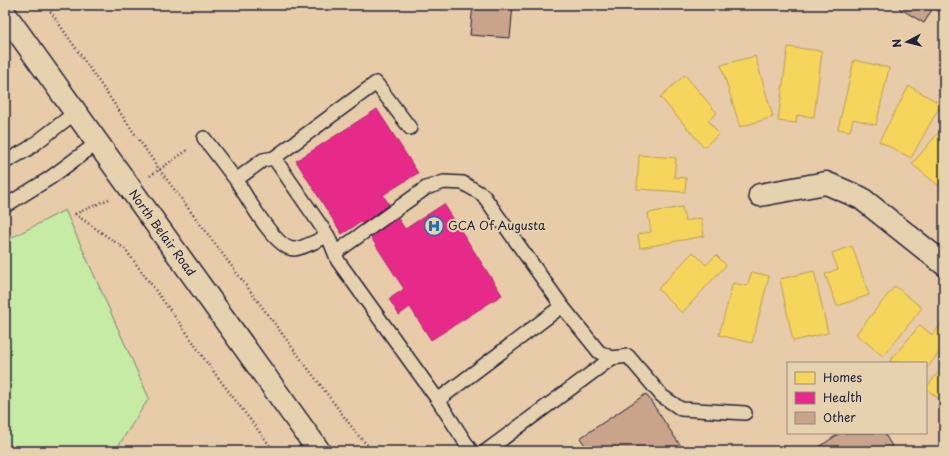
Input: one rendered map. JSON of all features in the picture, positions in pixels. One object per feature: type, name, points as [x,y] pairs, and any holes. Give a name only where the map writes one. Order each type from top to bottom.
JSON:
[{"type":"main road","name":"North Belair Road","points":[[5,14],[319,451]]},
{"type":"main road","points":[[760,195],[826,183],[861,198],[944,264]]},
{"type":"lane","points":[[236,180],[263,160],[274,158],[376,83],[410,128]]},
{"type":"lane","points":[[5,162],[28,149],[76,112]]},
{"type":"lane","points":[[204,138],[236,180],[272,234],[284,246],[294,249],[328,236]]},
{"type":"lane","points":[[5,206],[50,178],[97,143]]},
{"type":"lane","points":[[274,158],[328,236],[338,261],[438,400],[471,451]]},
{"type":"lane","points":[[335,253],[426,188],[444,182],[463,183],[483,195],[562,306],[599,352],[612,358]]},
{"type":"lane","points":[[438,400],[562,306]]},
{"type":"lane","points":[[486,451],[612,358],[628,356],[662,396],[681,409],[745,413]]},
{"type":"path","points":[[46,5],[159,169],[348,421],[373,451]]},
{"type":"path","points":[[167,164],[204,138]]},
{"type":"path","points":[[130,189],[75,214],[125,249],[187,333],[207,363],[274,451]]},
{"type":"green space","points":[[65,210],[149,398],[115,451],[5,451],[5,241]]},
{"type":"building: Homes","points":[[788,47],[822,51],[814,117],[797,115],[796,123],[778,121]]},
{"type":"building: Homes","points":[[755,56],[773,117],[740,127],[721,65]]},
{"type":"building: Homes","points":[[854,60],[889,68],[876,125],[853,119],[850,131],[838,129]]},
{"type":"building: Homes","points":[[685,75],[717,113],[708,120],[719,134],[704,147],[660,97]]},
{"type":"building: Homes","points":[[909,86],[941,104],[911,158],[879,141]]},
{"type":"building: Homes","points":[[944,126],[944,179],[939,186],[912,164]]},
{"type":"building: Homes","points":[[639,155],[676,158],[674,177],[686,178],[685,192],[637,189]]},
{"type":"building: Homes","points":[[682,207],[685,221],[701,218],[704,236],[640,248],[638,234],[651,232],[648,213]]},
{"type":"building: Homes","points":[[852,246],[869,295],[837,306],[825,274],[838,269],[832,253]]},
{"type":"building: Homes","points":[[693,252],[706,265],[716,255],[726,265],[682,313],[658,289]]},
{"type":"building: Homes","points":[[814,271],[828,333],[793,341],[780,279]]},
{"type":"building: Homes","points":[[752,272],[769,276],[752,343],[719,335],[733,283],[747,286]]},
{"type":"building: Homes","points":[[895,286],[922,308],[883,356],[856,334]]},
{"type":"building: Homes","points":[[943,322],[944,347],[927,368],[927,362],[889,362],[920,325],[932,335]]},
{"type":"building: Homes","points":[[944,365],[944,404],[927,389],[927,387]]},
{"type":"building: Health","name":"GCA Of Augusta","points":[[377,109],[418,173],[383,195],[405,229],[444,204],[502,295],[431,340],[410,307],[399,315],[389,299],[404,289],[361,222],[342,234],[296,161]]},
{"type":"building: Other","points":[[473,5],[513,5],[510,38],[470,35]]},
{"type":"building: Other","points":[[901,5],[944,5],[944,14],[933,8],[924,23],[899,8]]},
{"type":"building: Other","points":[[646,394],[684,451],[589,451],[580,438]]},
{"type":"building: Other","points":[[838,434],[885,434],[895,451],[813,451]]},
{"type":"place","name":"GCA Of Augusta","points":[[434,226]]}]
